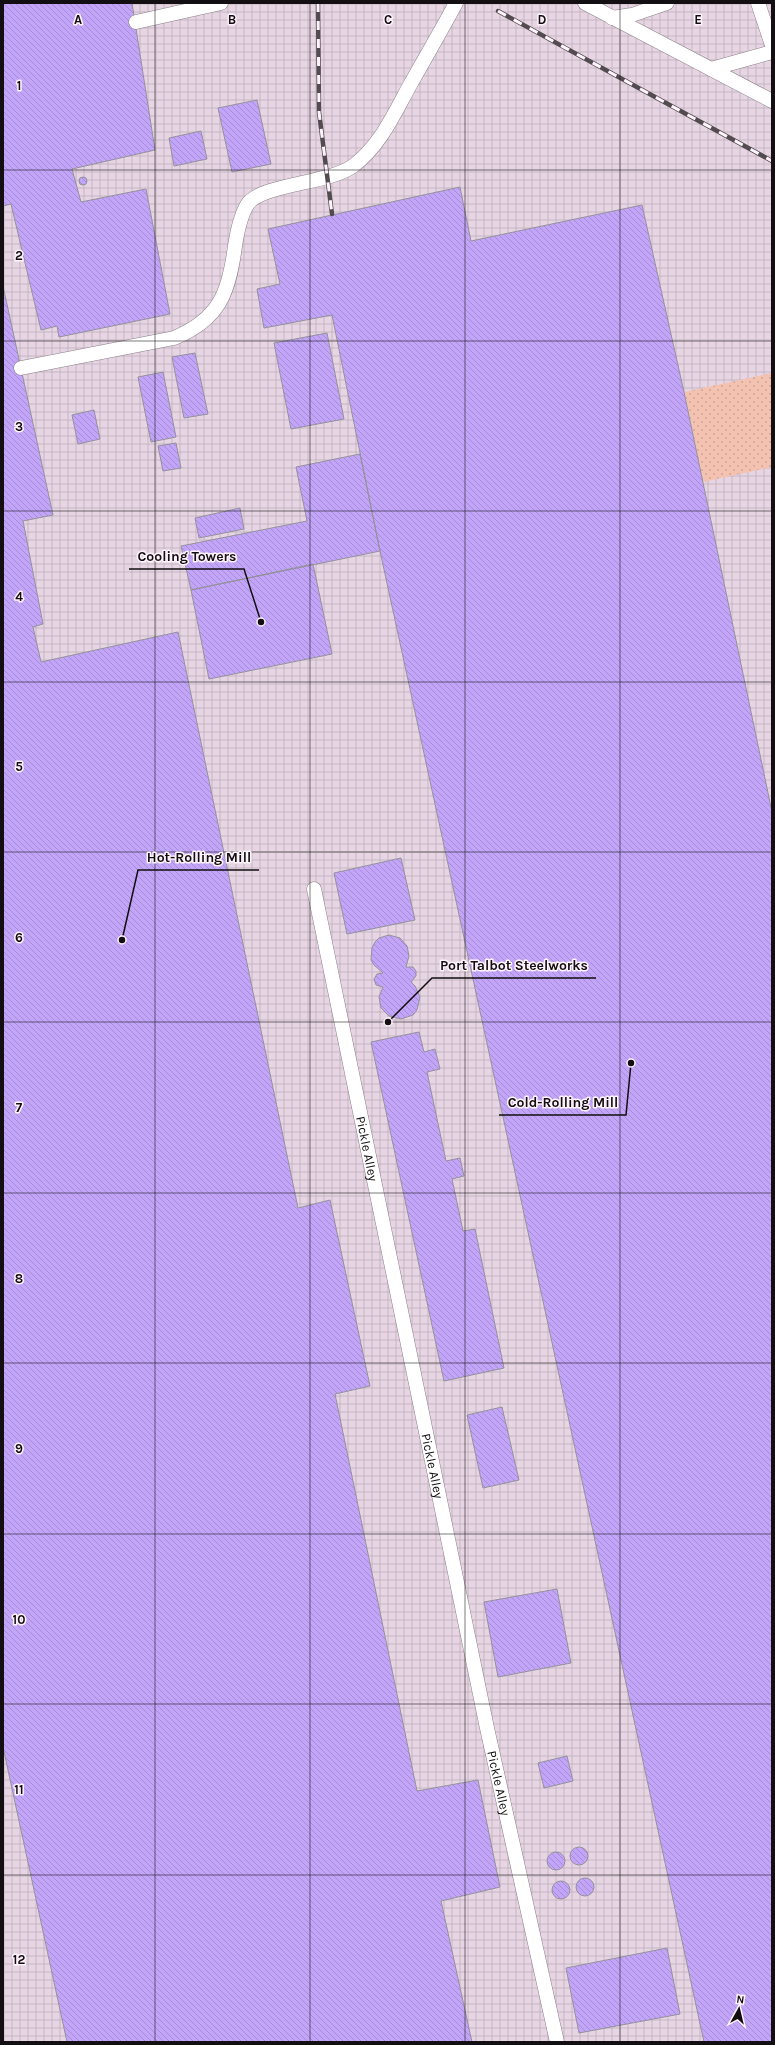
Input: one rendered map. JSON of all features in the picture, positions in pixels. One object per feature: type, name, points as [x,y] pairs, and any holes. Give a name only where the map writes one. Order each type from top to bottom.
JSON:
[{"type":"lane","points":[[136,22],[221,3]]},
{"type":"lane","points":[[21,368],[174,338],[187,332],[208,318],[220,304],[228,285],[240,221],[249,203],[258,196],[266,193],[334,176],[352,167],[362,159],[384,132],[456,3]]},
{"type":"lane","points":[[585,3],[772,101]]},
{"type":"lane","points":[[612,18],[632,14],[667,3]]},
{"type":"lane","points":[[758,3],[772,45]]},
{"type":"lane","points":[[710,69],[772,52]]},
{"type":"lane","name":"Pickle Alley","points":[[314,889],[487,1728],[557,2042]]},
{"type":"shaded area","points":[[3,3],[772,3],[772,2042],[3,2042]]},
{"type":"shaded area","points":[[772,373],[772,467],[703,482],[684,392]]},
{"type":"building","points":[[3,3],[132,3],[155,150],[72,169],[81,202],[146,189],[170,314],[59,337],[57,326],[41,330],[11,204],[3,206]]},
{"type":"building","points":[[257,100],[271,164],[232,172],[218,108]]},
{"type":"building","points":[[201,131],[207,159],[174,166],[169,138]]},
{"type":"building","points":[[81,177],[85,177],[87,181],[85,185],[81,185],[79,183],[79,179]]},
{"type":"building","points":[[460,187],[471,241],[642,205],[684,392],[772,812],[772,2042],[704,2042],[380,551],[332,315],[264,328],[257,289],[280,284],[268,229]]},
{"type":"building","points":[[3,286],[53,515],[23,521],[43,624],[33,627],[41,662],[178,632],[298,1208],[330,1200],[370,1386],[335,1394],[417,1791],[478,1780],[500,1887],[441,1901],[472,2042],[67,2042],[3,1747]]},
{"type":"building","points":[[327,333],[344,419],[291,429],[274,343]]},
{"type":"building","points":[[195,353],[208,414],[184,418],[172,357]]},
{"type":"building","points":[[163,372],[176,437],[151,442],[138,377]]},
{"type":"building","points":[[94,410],[100,439],[78,444],[72,415]]},
{"type":"building","points":[[176,443],[181,468],[163,471],[158,446]]},
{"type":"building","points":[[360,454],[380,551],[191,590],[181,546],[307,521],[296,467]]},
{"type":"building","points":[[240,508],[244,529],[199,538],[195,518]]},
{"type":"building","points":[[313,564],[332,654],[209,679],[191,590]]},
{"type":"building","points":[[401,858],[415,920],[347,934],[334,873]]},
{"type":"building","points":[[389,935],[400,938],[407,946],[409,956],[406,967],[413,967],[416,971],[416,976],[411,982],[415,986],[420,997],[417,1010],[413,1015],[401,1019],[389,1016],[381,1008],[379,997],[383,987],[376,985],[374,979],[377,974],[383,973],[371,960],[372,948],[375,942],[379,938]]},
{"type":"building","points":[[419,1032],[424,1052],[435,1049],[440,1069],[427,1072],[446,1161],[460,1158],[464,1176],[452,1179],[463,1231],[475,1229],[504,1368],[444,1381],[371,1042]]},
{"type":"building","points":[[502,1407],[519,1480],[483,1488],[467,1415]]},
{"type":"building","points":[[557,1589],[571,1663],[498,1677],[484,1602]]},
{"type":"building","points":[[567,1756],[573,1781],[544,1788],[538,1763]]},
{"type":"building","points":[[579,1847],[585,1850],[588,1856],[585,1862],[579,1865],[573,1862],[570,1856],[573,1850]]},
{"type":"building","points":[[556,1852],[562,1855],[565,1861],[562,1867],[556,1870],[550,1867],[547,1861],[550,1855]]},
{"type":"building","points":[[585,1878],[591,1881],[594,1887],[591,1893],[585,1896],[579,1893],[576,1887],[579,1881]]},
{"type":"building","points":[[561,1881],[567,1884],[570,1890],[567,1896],[561,1899],[555,1896],[552,1890],[555,1884]]},
{"type":"building","points":[[667,1948],[680,2014],[579,2033],[566,1968]]},
{"type":"railway","points":[[318,3],[319,112],[332,214]]},
{"type":"railway","points":[[498,11],[772,161]]},
{"type":"place","name":"Cooling Towers","points":[[261,622]]},
{"type":"place","name":"Hot-Rolling Mill","points":[[122,940]]},
{"type":"place","name":"Port Talbot Steelworks","points":[[388,1022]]},
{"type":"place","name":"Cold-Rolling Mill","points":[[631,1063]]}]
